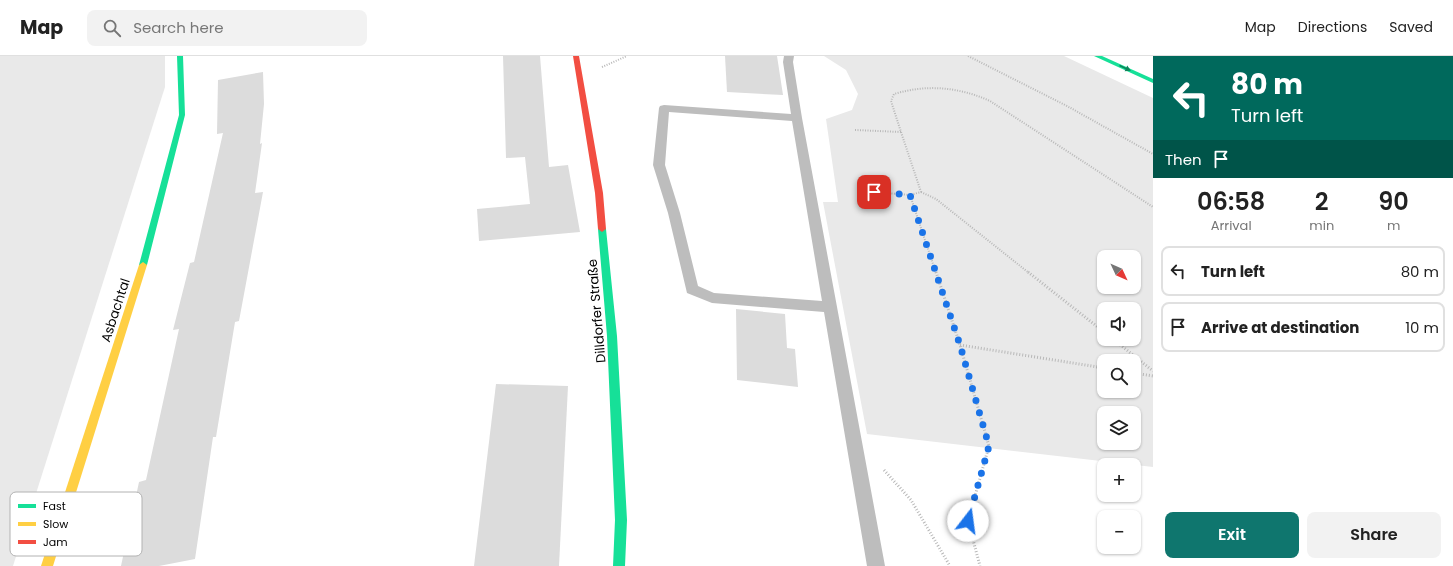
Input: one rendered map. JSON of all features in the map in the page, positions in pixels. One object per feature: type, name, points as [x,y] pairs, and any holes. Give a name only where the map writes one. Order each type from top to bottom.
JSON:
[{"type":"main road","name":"Asbachtal","points":[[71,492],[146,256],[182,115],[180,56]]},
{"type":"main road","name":"Dilldorfer Straße","points":[[576,56],[599,194],[612,336],[621,520],[619,566]]},
{"type":"main road","points":[[1097,56],[1153,81]]},
{"type":"main road","name":"Asbachtal","points":[[47,566],[50,556]]},
{"type":"lane","points":[[789,56],[788,62],[797,118],[876,566]]},
{"type":"lane","points":[[797,118],[664,108],[659,165],[674,213],[692,289],[712,298],[830,307]]},
{"type":"path","points":[[612,62],[627,56]]},
{"type":"path","points":[[968,56],[1067,106],[1153,154]]},
{"type":"path","points":[[921,192],[891,101],[894,94],[905,90],[955,89],[974,94],[990,101],[1153,207]]},
{"type":"path","points":[[855,130],[901,132]]},
{"type":"path","points":[[874,192],[910,195],[921,192],[936,199],[1097,326]]},
{"type":"path","points":[[910,195],[960,345],[989,446],[968,521],[980,566]]},
{"type":"path","points":[[960,345],[1097,367]]},
{"type":"path","points":[[1122,346],[1153,371]]},
{"type":"path","points":[[1141,374],[1153,376]]},
{"type":"path","points":[[911,500],[950,566]]},
{"type":"shaded area","points":[[0,56],[165,56],[165,87],[36,492],[10,492],[10,556],[16,556],[13,566],[0,566]]},
{"type":"shaded area","points":[[824,56],[1064,56],[1153,98],[1153,467],[1141,466],[1141,458],[1097,458],[1097,461],[867,434],[823,202],[838,202],[826,119],[852,110],[858,94],[846,70]]},
{"type":"building","points":[[503,56],[540,56],[549,167],[568,165],[580,232],[479,241],[477,209],[530,204],[525,157],[506,158]]},
{"type":"building","points":[[725,56],[777,56],[783,95],[727,92]]},
{"type":"building","points":[[263,72],[264,104],[260,144],[262,143],[255,193],[263,192],[239,321],[235,322],[216,437],[213,437],[195,559],[159,566],[121,566],[123,556],[142,556],[142,492],[137,492],[139,482],[146,480],[179,329],[173,330],[190,263],[194,262],[223,133],[217,134],[218,80]]},
{"type":"building","points":[[736,309],[785,314],[787,348],[795,349],[798,387],[737,380]]},
{"type":"building","points":[[496,384],[568,386],[559,566],[474,566]]},
{"type":"traffic: fast","points":[[143,265],[182,115],[180,56]]},
{"type":"traffic: fast","points":[[1097,56],[1153,81]]},
{"type":"traffic: fast","points":[[602,229],[612,336],[621,520],[619,566]]},
{"type":"traffic: slow","points":[[71,492],[143,265]]},
{"type":"traffic: slow","points":[[47,566],[50,556]]},
{"type":"traffic: jam","points":[[576,56],[599,193],[602,229]]},
{"type":"route","points":[[874,192],[910,195],[960,345],[989,446],[968,521]]}]
